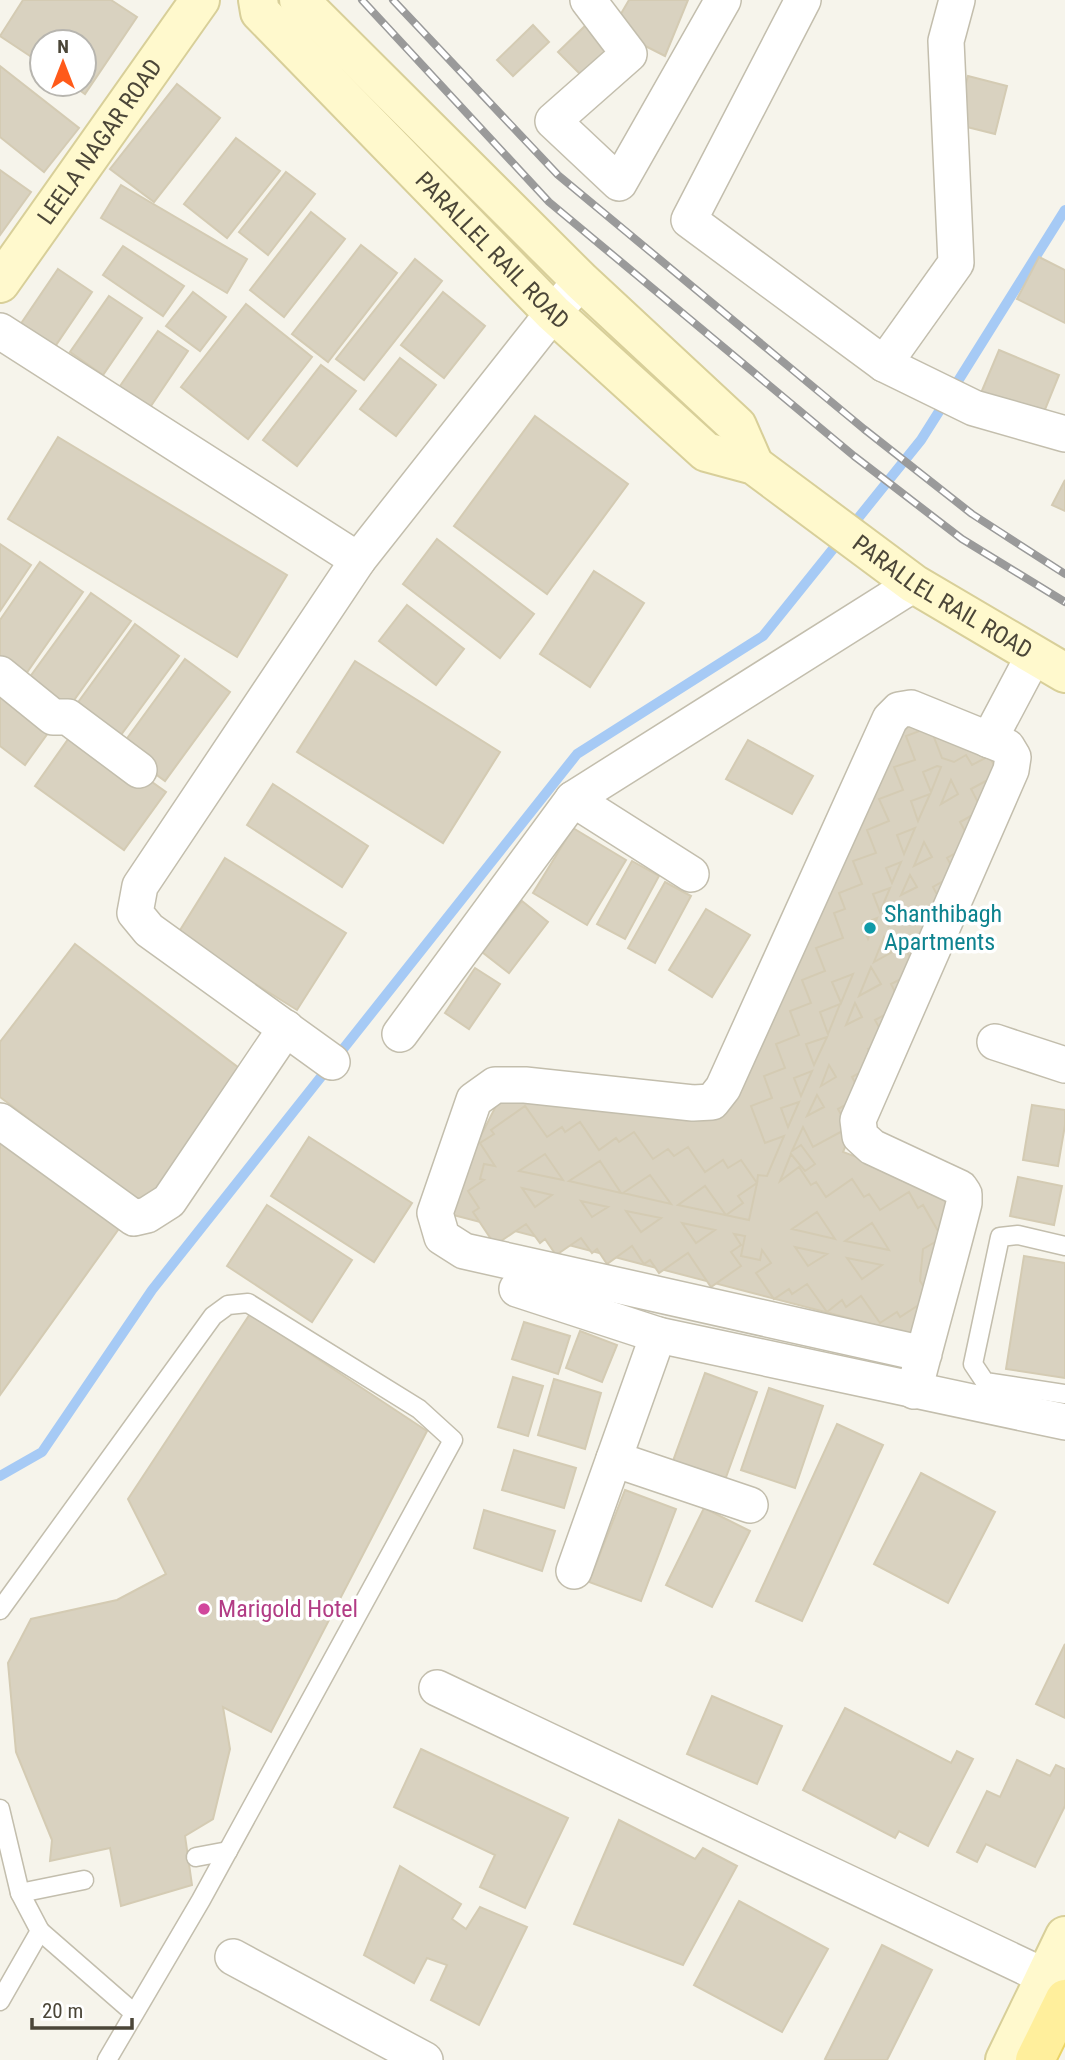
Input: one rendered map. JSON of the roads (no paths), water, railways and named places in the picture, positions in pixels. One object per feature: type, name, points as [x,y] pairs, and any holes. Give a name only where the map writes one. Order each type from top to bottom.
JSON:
[{"type":"main road","points":[[1035,2060],[1056,1988]]},
{"type":"street","name":"LEELA NAGAR ROAD","points":[[0,283],[200,0]]},
{"type":"street","name":"PARALLEL RAIL ROAD","points":[[258,0],[260,12],[553,313],[706,452],[754,465],[914,584],[1050,664]]},
{"type":"street","name":"PARALLEL RAIL ROAD","points":[[299,0],[581,281],[737,426],[754,465]]},
{"type":"street","points":[[588,0],[629,54],[553,121],[619,183],[723,0]]},
{"type":"street","points":[[803,0],[689,220],[884,364],[974,408],[1065,434]]},
{"type":"street","points":[[884,364],[956,263],[946,41],[957,0]]},
{"type":"street","points":[[332,1062],[149,930],[135,913],[140,886],[358,560],[581,281]]},
{"type":"street","points":[[0,331],[358,560]]},
{"type":"street","points":[[400,1034],[573,799],[914,584]]},
{"type":"street","points":[[989,740],[1050,664]]},
{"type":"street","points":[[0,674],[53,717],[68,717],[139,770]]},
{"type":"street","points":[[914,1391],[924,1354],[964,1203],[964,1194],[960,1188],[873,1147],[860,1136],[858,1120],[1011,770],[1013,757],[1007,747],[911,708],[899,709],[890,719],[723,1088],[712,1102],[693,1103],[525,1084],[495,1084],[474,1100],[435,1213],[442,1237],[464,1251],[924,1354]]},
{"type":"street","points":[[573,799],[691,874]]},
{"type":"street","points":[[0,1122],[134,1218],[147,1215],[169,1201],[286,1028]]},
{"type":"street","points":[[995,1042],[1065,1065]]},
{"type":"street","points":[[517,1289],[658,1335],[1065,1422]]},
{"type":"street","points":[[778,1321],[784,1363]]},
{"type":"street","points":[[574,1571],[658,1335]]},
{"type":"street","points":[[614,1459],[750,1505]]},
{"type":"street","points":[[437,1688],[1056,1988]]},
{"type":"street","points":[[1005,2060],[1056,1988],[1065,1937]]},
{"type":"street","points":[[233,1957],[425,2060]]},
{"type":"lane","points":[[1065,1246],[1018,1235],[1000,1237],[973,1364],[985,1382],[1065,1394]]},
{"type":"lane","points":[[0,1610],[213,1316],[228,1305],[248,1303],[419,1409],[453,1440],[228,1851],[107,2060]]},
{"type":"lane","points":[[0,1809],[20,1893],[40,1931],[134,2012]]},
{"type":"lane","points":[[196,1857],[228,1851]]},
{"type":"lane","points":[[20,1893],[84,1880]]},
{"type":"lane","points":[[0,2001],[40,1931]]},
{"type":"waterway","points":[[953,389],[1065,210]]},
{"type":"waterway","points":[[851,527],[921,440],[945,402]]},
{"type":"waterway","points":[[0,1476],[42,1452],[152,1290],[577,754],[763,636],[841,539]]},
{"type":"railway","points":[[362,0],[549,202],[854,456],[962,539],[1065,602]]},
{"type":"railway","points":[[393,0],[558,175],[864,429],[972,514],[1065,574]]},
{"type":"place","name":"Shanthibagh Apartments","points":[[870,928]]},
{"type":"place","name":"Marigold Hotel","points":[[204,1609]]}]
